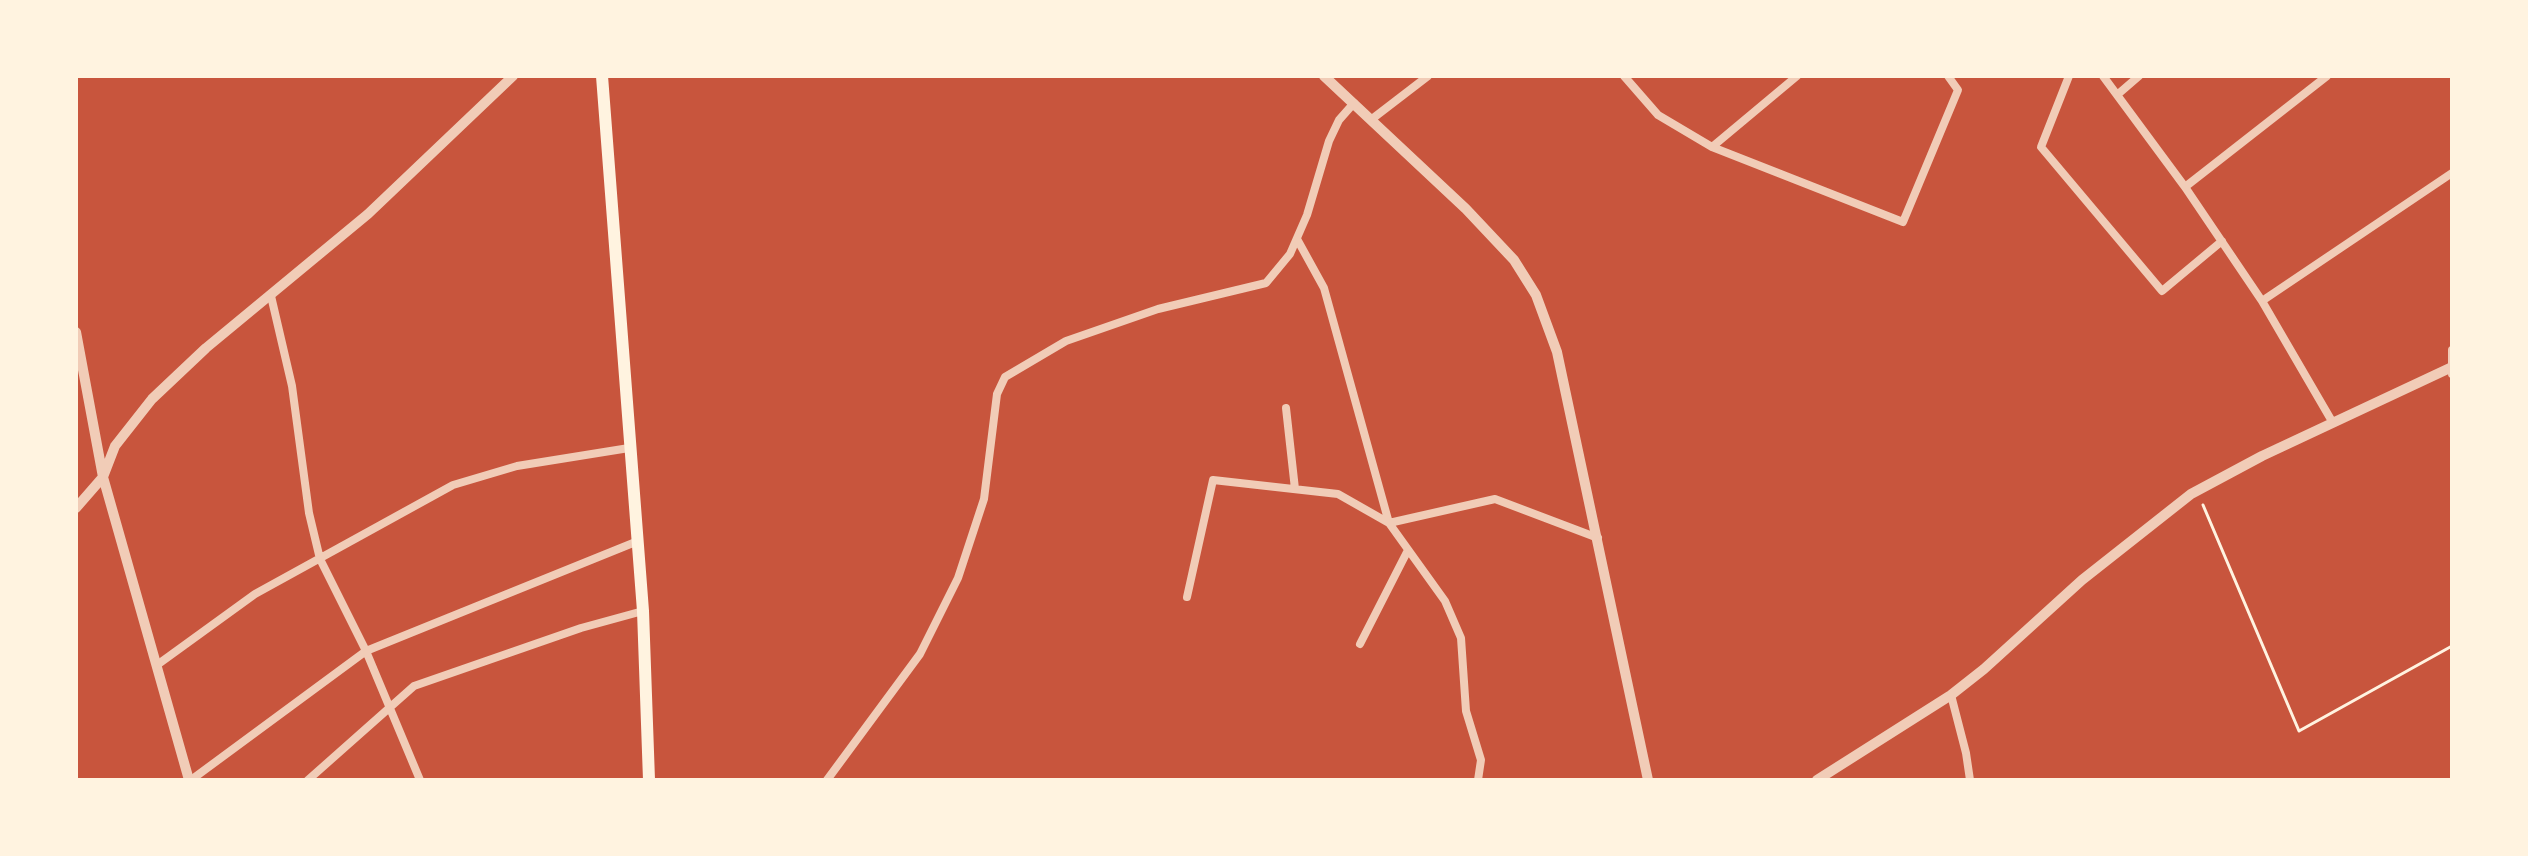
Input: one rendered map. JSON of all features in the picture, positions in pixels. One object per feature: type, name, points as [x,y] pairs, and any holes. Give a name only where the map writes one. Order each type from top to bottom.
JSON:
[{"type":"main road","points":[[602,76],[643,611],[649,780]]},
{"type":"street","points":[[76,508],[103,477],[115,446],[152,399],[206,348],[368,214],[513,76]]},
{"type":"street","points":[[1324,76],[1476,219],[1514,260],[1536,295],[1557,352],[1648,780]]},
{"type":"street","points":[[1372,119],[1428,76]]},
{"type":"street","points":[[1624,76],[1658,115],[1712,147],[1903,222],[1958,90],[1948,76]]},
{"type":"street","points":[[1712,147],[1797,76]]},
{"type":"street","points":[[2069,76],[2041,147],[2162,291],[2222,241]]},
{"type":"street","points":[[2103,76],[2185,187],[2262,301],[2333,423]]},
{"type":"street","points":[[2117,95],[2139,76]]},
{"type":"street","points":[[2185,187],[2327,76]]},
{"type":"street","points":[[827,780],[920,654],[958,578],[984,499],[997,394],[1005,377],[1066,341],[1158,309],[1266,283],[1290,254],[1307,215],[1329,141],[1339,120],[1354,103]]},
{"type":"street","points":[[2262,301],[2452,173]]},
{"type":"street","points":[[1297,239],[1324,288],[1389,523],[1445,601],[1461,638],[1466,711],[1481,760],[1478,780]]},
{"type":"street","points":[[271,296],[292,386],[305,464],[309,513],[320,559],[366,651],[420,780]]},
{"type":"street","points":[[76,332],[103,477],[190,780],[366,651],[638,541]]},
{"type":"street","points":[[2452,350],[2452,374]]},
{"type":"street","points":[[1817,780],[1951,695],[2082,580],[2197,490],[2452,367]]},
{"type":"street","points":[[1286,408],[1295,489]]},
{"type":"street","points":[[157,665],[255,594],[453,485],[517,466],[629,448]]},
{"type":"street","points":[[1187,597],[1213,480],[1338,494],[1389,523],[1495,499],[1598,538]]},
{"type":"street","points":[[1360,644],[1408,550]]},
{"type":"street","points":[[308,780],[414,686],[581,628],[643,611]]},
{"type":"street","points":[[1951,695],[1970,780]]},
{"type":"path","points":[[2197,490],[2299,731],[2452,646]]}]
